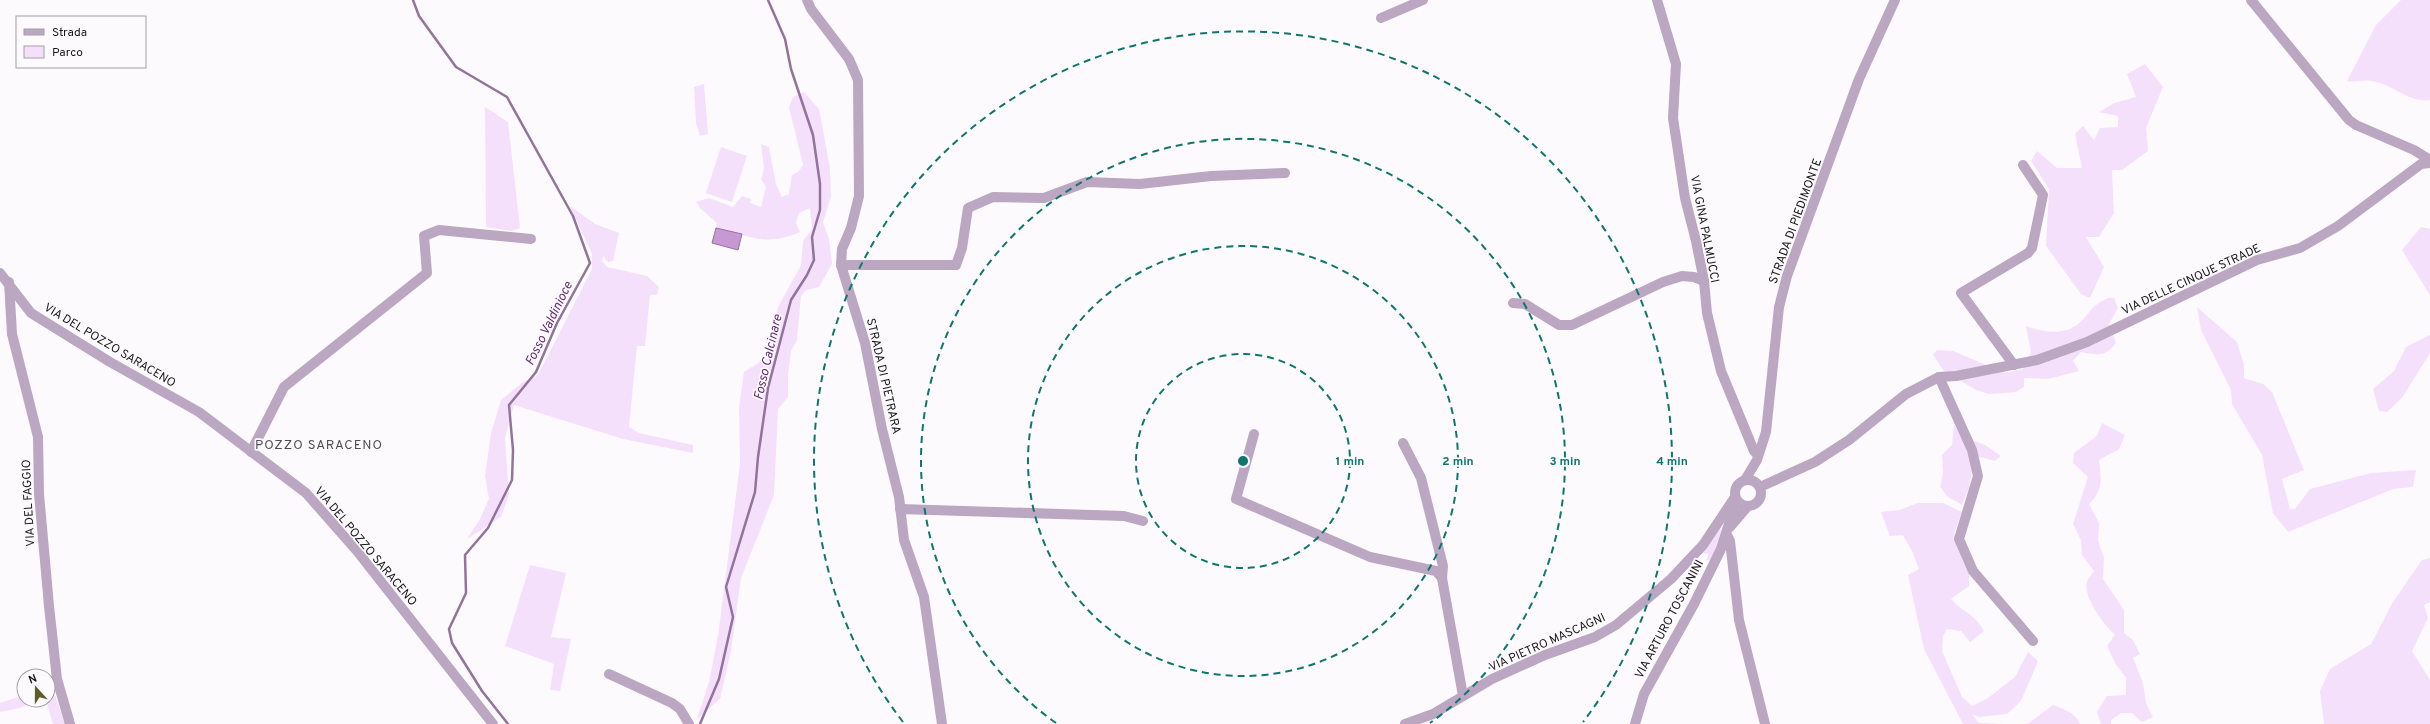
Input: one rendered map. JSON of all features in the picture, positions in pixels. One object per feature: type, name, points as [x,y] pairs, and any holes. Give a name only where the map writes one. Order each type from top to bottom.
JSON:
[{"type":"street","name":"STRADA DI PIETRARA","points":[[807,0],[811,9],[849,59],[858,80],[858,196],[852,228],[842,248],[842,266],[865,343],[900,509],[904,540],[924,597],[942,724]]},
{"type":"street","points":[[1381,18],[1423,0]]},
{"type":"street","name":"VIA GINA PALMUCCI","points":[[1658,0],[1676,64],[1673,118],[1684,198],[1696,241],[1704,281],[1706,313],[1721,371],[1757,458]]},
{"type":"street","name":"STRADA DI PIEDIMONTE","points":[[1745,480],[1757,458],[1766,432],[1779,307],[1787,276],[1859,79],[1894,0]]},
{"type":"street","name":"VIA DELLE CINQUE STRADE","points":[[2251,0],[2349,120],[2356,125],[2414,150],[2430,161]]},
{"type":"street","name":"VIA DELLE CINQUE STRADE","points":[[1759,485],[1815,462],[1849,440],[1906,394],[1939,377],[1956,376],[2037,360],[2087,342],[2256,260],[2300,248],[2338,226],[2421,164],[2430,161]]},
{"type":"street","points":[[2014,365],[1962,293],[2028,253],[2032,248],[2042,195],[2023,165]]},
{"type":"street","points":[[842,266],[956,265],[962,248],[968,208],[993,197],[1044,198],[1087,182],[1140,184],[1211,176],[1285,173]]},
{"type":"street","points":[[251,452],[284,387],[427,273],[424,236],[438,230],[531,240]]},
{"type":"street","name":"VIA DEL POZZO SARACENO","points":[[0,273],[8,281],[31,313],[110,362],[199,412],[306,493],[357,551],[493,724]]},
{"type":"street","points":[[1513,303],[1526,304],[1559,325],[1572,325],[1663,282],[1682,276],[1694,277],[1704,281]]},
{"type":"street","name":"VIA DEL FAGGIO","points":[[8,281],[12,334],[38,437],[39,494],[51,628],[57,679],[70,724]]},
{"type":"street","points":[[1939,377],[1972,450],[1978,476],[1959,539],[1973,571],[2033,641]]},
{"type":"street","points":[[1254,434],[1236,499],[1370,557],[1436,572],[1442,578]]},
{"type":"street","points":[[1404,443],[1421,478],[1443,566],[1442,578],[1463,696]]},
{"type":"street","name":"STRADA DI PIEDIMONTE","points":[[1757,458],[1759,485]]},
{"type":"street","points":[[1720,519],[1744,509],[1758,501],[1759,485],[1751,479],[1745,480],[1739,486],[1736,499],[1744,509]]},
{"type":"street","name":"VIA ARTURO TOSCANINI","points":[[1728,531],[1731,514],[1736,499]]},
{"type":"street","name":"VIA PIETRO MASCAGNI","points":[[1405,724],[1433,714],[1499,676],[1545,655],[1595,637],[1616,625],[1671,579],[1703,545],[1720,519],[1736,499]]},
{"type":"street","points":[[900,509],[1124,516],[1143,521]]},
{"type":"street","name":"VIA ARTURO TOSCANINI","points":[[1635,724],[1644,694],[1694,604],[1728,531],[1744,509]]},
{"type":"street","points":[[1728,531],[1739,620],[1765,724]]},
{"type":"street","points":[[609,674],[672,703],[680,709],[689,724]]},
{"type":"green space","points":[[2401,0],[2430,0],[2430,100],[2415,99],[2380,83],[2372,81],[2347,81],[2376,25]]},
{"type":"green space","points":[[2145,64],[2163,87],[2146,128],[2148,151],[2122,170],[2112,170],[2114,213],[2099,237],[2086,237],[2104,267],[2090,298],[2081,294],[2046,246],[2049,189],[2031,161],[2037,151],[2057,168],[2082,168],[2075,134],[2083,126],[2094,140],[2100,128],[2118,127],[2118,116],[2099,112],[2114,103],[2136,97],[2127,74]]},
{"type":"green space","points":[[704,84],[708,134],[700,136],[696,123],[694,87]]},
{"type":"green space","points":[[804,92],[819,109],[830,168],[831,197],[823,222],[829,239],[832,264],[819,287],[806,290],[801,296],[797,340],[791,351],[788,375],[788,397],[778,409],[774,495],[741,578],[731,651],[720,699],[697,719],[709,682],[718,636],[740,464],[739,408],[744,372],[772,354],[771,345],[778,307],[801,265],[803,241],[812,229],[810,208],[799,213],[796,223],[800,232],[777,239],[758,239],[749,237],[716,228],[717,223],[701,209],[696,202],[709,198],[733,207],[742,196],[751,199],[750,203],[761,207],[766,187],[761,179],[764,169],[761,144],[769,147],[776,184],[782,197],[789,194],[792,175],[799,171],[803,165],[789,107],[793,97]]},
{"type":"green space","points":[[485,107],[508,122],[520,228],[512,231],[486,227]]},
{"type":"green space","points":[[721,147],[747,156],[732,202],[706,193]]},
{"type":"green space","points":[[570,206],[595,224],[619,233],[613,261],[608,262],[603,256],[602,261],[607,267],[647,276],[659,287],[657,295],[650,295],[645,346],[637,346],[629,427],[639,433],[693,445],[693,453],[623,439],[514,405],[505,438],[509,495],[501,517],[467,539],[480,519],[489,499],[485,476],[491,433],[501,400],[523,382],[538,375],[592,269],[592,254]]},
{"type":"green space","points":[[2421,227],[2430,229],[2430,295],[2402,250]]},
{"type":"green space","points":[[2108,298],[2114,298],[2118,308],[2109,324],[2116,343],[2112,348],[2101,354],[2081,352],[2073,361],[2079,371],[2048,379],[2024,378],[2024,387],[2016,392],[1990,394],[1976,390],[1944,371],[1933,355],[1937,350],[1953,351],[2005,373],[2023,369],[2031,352],[2026,326],[2053,332],[2072,328],[2078,324],[2094,307]]},
{"type":"green space","points":[[2197,307],[2237,342],[2244,365],[2244,378],[2263,384],[2272,392],[2304,470],[2282,479],[2290,509],[2295,509],[2310,489],[2371,473],[2416,470],[2413,487],[2393,489],[2288,532],[2273,513],[2262,455],[2232,404],[2231,390],[2201,330]]},
{"type":"green space","points":[[2430,335],[2430,353],[2402,398],[2387,412],[2379,411],[2373,389],[2394,371],[2406,347]]},
{"type":"green space","points":[[2102,423],[2125,435],[2119,449],[2099,460],[2099,489],[2089,504],[2099,523],[2098,541],[2104,558],[2103,579],[2124,610],[2124,633],[2133,640],[2140,654],[2133,658],[2143,683],[2146,703],[2153,717],[2142,722],[2132,713],[2121,713],[2111,720],[2111,724],[2101,724],[2097,712],[2107,696],[2126,695],[2126,678],[2115,663],[2107,646],[2115,635],[2100,618],[2091,602],[2086,587],[2087,581],[2094,571],[2082,555],[2081,540],[2073,524],[2088,477],[2073,463],[2074,453],[2097,436]]},
{"type":"green space","points":[[1954,424],[1960,435],[1985,445],[2001,456],[1995,461],[1980,457],[1973,465],[1969,488],[1962,505],[1948,497],[1940,487],[1943,473],[1942,455],[1952,445]]},
{"type":"green space","points":[[1918,503],[1943,503],[1962,512],[1954,533],[1958,550],[1969,573],[1969,586],[1951,599],[1972,616],[1984,631],[1970,642],[1961,631],[1947,629],[1943,636],[1942,651],[1962,697],[1972,706],[1988,698],[2015,677],[2028,652],[2038,661],[2021,701],[2007,714],[1979,717],[1972,714],[1979,723],[2003,724],[1963,724],[1924,649],[1908,575],[1919,569],[1912,551],[1903,535],[1890,536],[1881,512],[1899,510]]},
{"type":"green space","points":[[1718,528],[1724,533],[1713,558],[1706,561],[1709,554],[1701,553]]},
{"type":"green space","points":[[2430,558],[2430,602],[2424,605],[2428,618],[2412,651],[2430,680],[2430,724],[2324,724],[2320,691],[2330,669],[2371,644],[2393,602],[2422,560]]},
{"type":"green space","points":[[530,565],[566,573],[551,637],[571,639],[560,691],[550,690],[554,664],[505,646]]},
{"type":"green space","points":[[16,698],[16,708],[20,708],[0,712],[0,703]]},
{"type":"green space","points":[[56,698],[65,724],[53,724],[48,708],[56,708]]},
{"type":"green space","points":[[2053,705],[2072,714],[2076,717],[2080,724],[2024,724],[2029,723]]},
{"type":"shaded area","points":[[716,228],[742,234],[738,250],[712,243]]},
{"type":"waterway","name":"Fosso Valdinioce","points":[[413,0],[419,16],[456,67],[507,97],[573,216],[590,263],[557,323],[536,372],[509,405],[513,450],[512,480],[488,528],[465,555],[466,593],[449,629],[452,643],[482,691],[508,724]]},
{"type":"waterway","name":"Fosso Calcinare","points":[[700,724],[719,679],[733,617],[726,587],[755,492],[758,457],[768,388],[791,300],[807,275],[814,260],[812,237],[820,210],[820,184],[813,135],[791,69],[785,39],[768,0]]},
{"type":"district","name":"POZZO SARACENO","points":[[319,444]]}]
